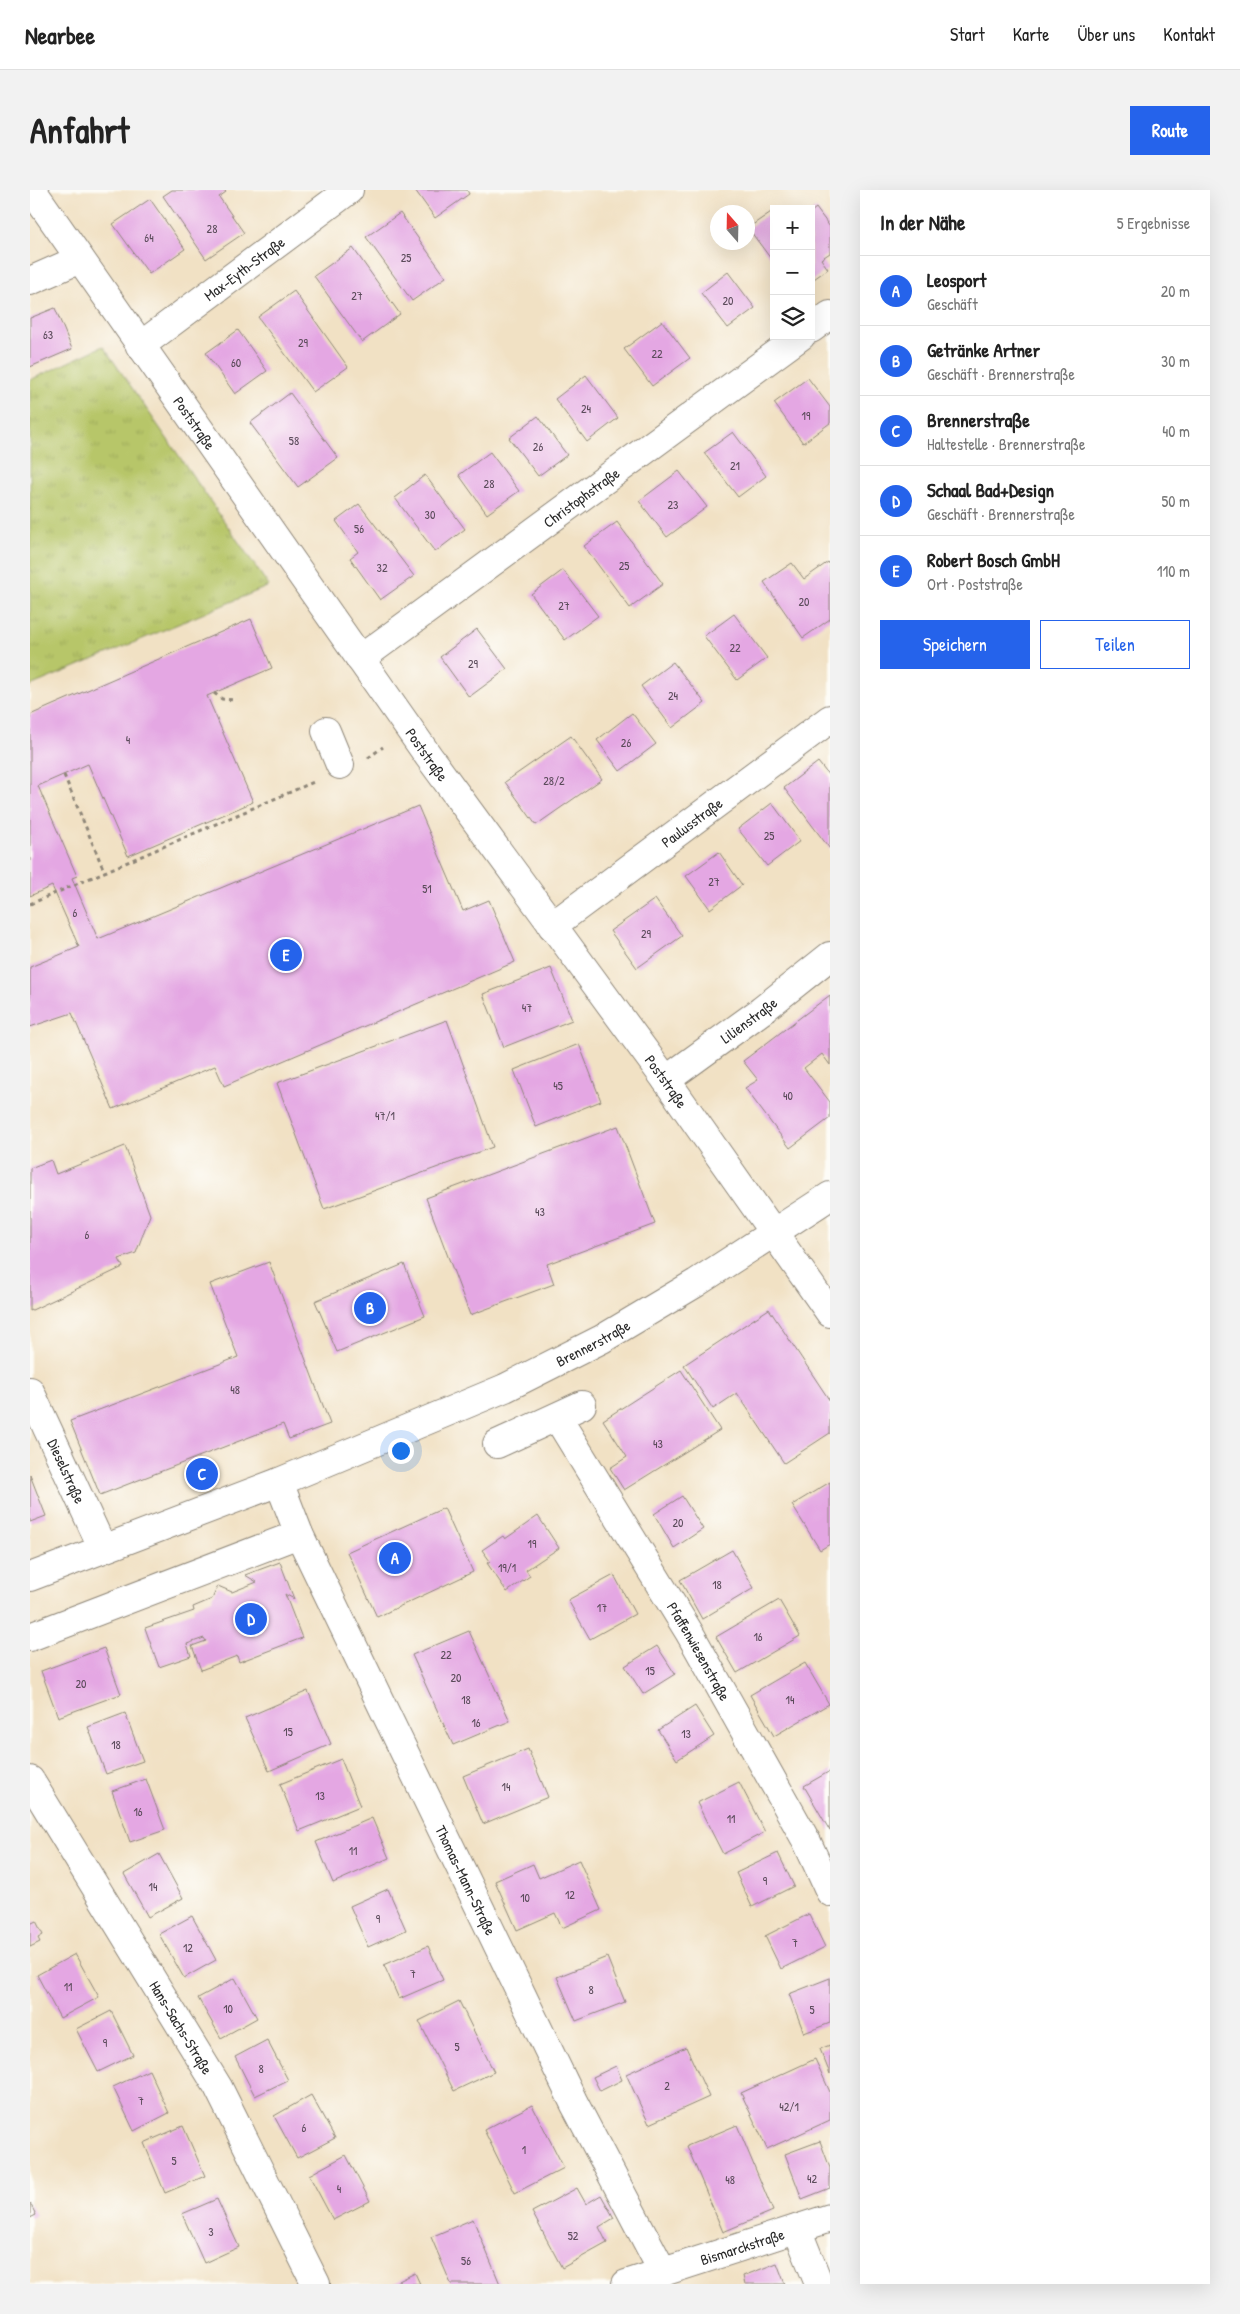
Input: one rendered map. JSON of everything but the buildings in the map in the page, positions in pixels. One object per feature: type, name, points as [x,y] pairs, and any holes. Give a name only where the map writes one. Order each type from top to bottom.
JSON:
[{"type":"street","name":"Poststraße","points":[[32,190],[360,659],[552,926],[666,1080],[830,1313]]},
{"type":"street","name":"Max-Eyth-Straße","points":[[140,346],[349,190]]},
{"type":"street","points":[[30,281],[80,260]]},
{"type":"street","points":[[815,326],[830,315]]},
{"type":"street","name":"Christophstraße","points":[[360,659],[796,340]]},
{"type":"street","name":"Paulusstraße","points":[[552,926],[830,719]]},
{"type":"street","points":[[326,731],[349,763]]},
{"type":"street","name":"Lilienstraße","points":[[666,1080],[761,1011],[830,956]]},
{"type":"street","name":"Brennerstraße","points":[[30,1577],[280,1482],[505,1388],[602,1339],[696,1283],[830,1196]]},
{"type":"street","name":"Dieselstraße","points":[[30,1391],[103,1549]]},
{"type":"street","points":[[497,1444],[582,1405]]},
{"type":"street","name":"Pfaffenwiesenstraße","points":[[557,1417],[689,1632],[807,1842],[830,1892]]},
{"type":"street","name":"Thomas-Mann-Straße","points":[[280,1482],[299,1534],[574,2103],[663,2272]]},
{"type":"street","points":[[30,1637],[299,1534]]},
{"type":"street","name":"Hans-Sachs-Straße","points":[[30,1780],[218,2087],[316,2284]]},
{"type":"street","name":"Bismarckstraße","points":[[626,2284],[830,2218]]},
{"type":"street","points":[[797,2229],[819,2284]]},
{"type":"path","points":[[214,693],[222,699],[236,700]]},
{"type":"path","points":[[349,763],[383,747]]},
{"type":"path","points":[[64,775],[105,873]]},
{"type":"path","points":[[30,904],[317,780]]},
{"type":"green space","points":[[103,346],[269,586],[30,686],[30,380]]},
{"type":"place","name":"Robert Bosch GmbH","points":[[286,955]]},
{"type":"place","name":"Getränke Artner","points":[[370,1308]]},
{"type":"place","name":"Brennerstraße","points":[[202,1474]]},
{"type":"place","name":"Leosport","points":[[395,1558]]},
{"type":"place","name":"Schaal Bad+Design","points":[[251,1619]]}]
